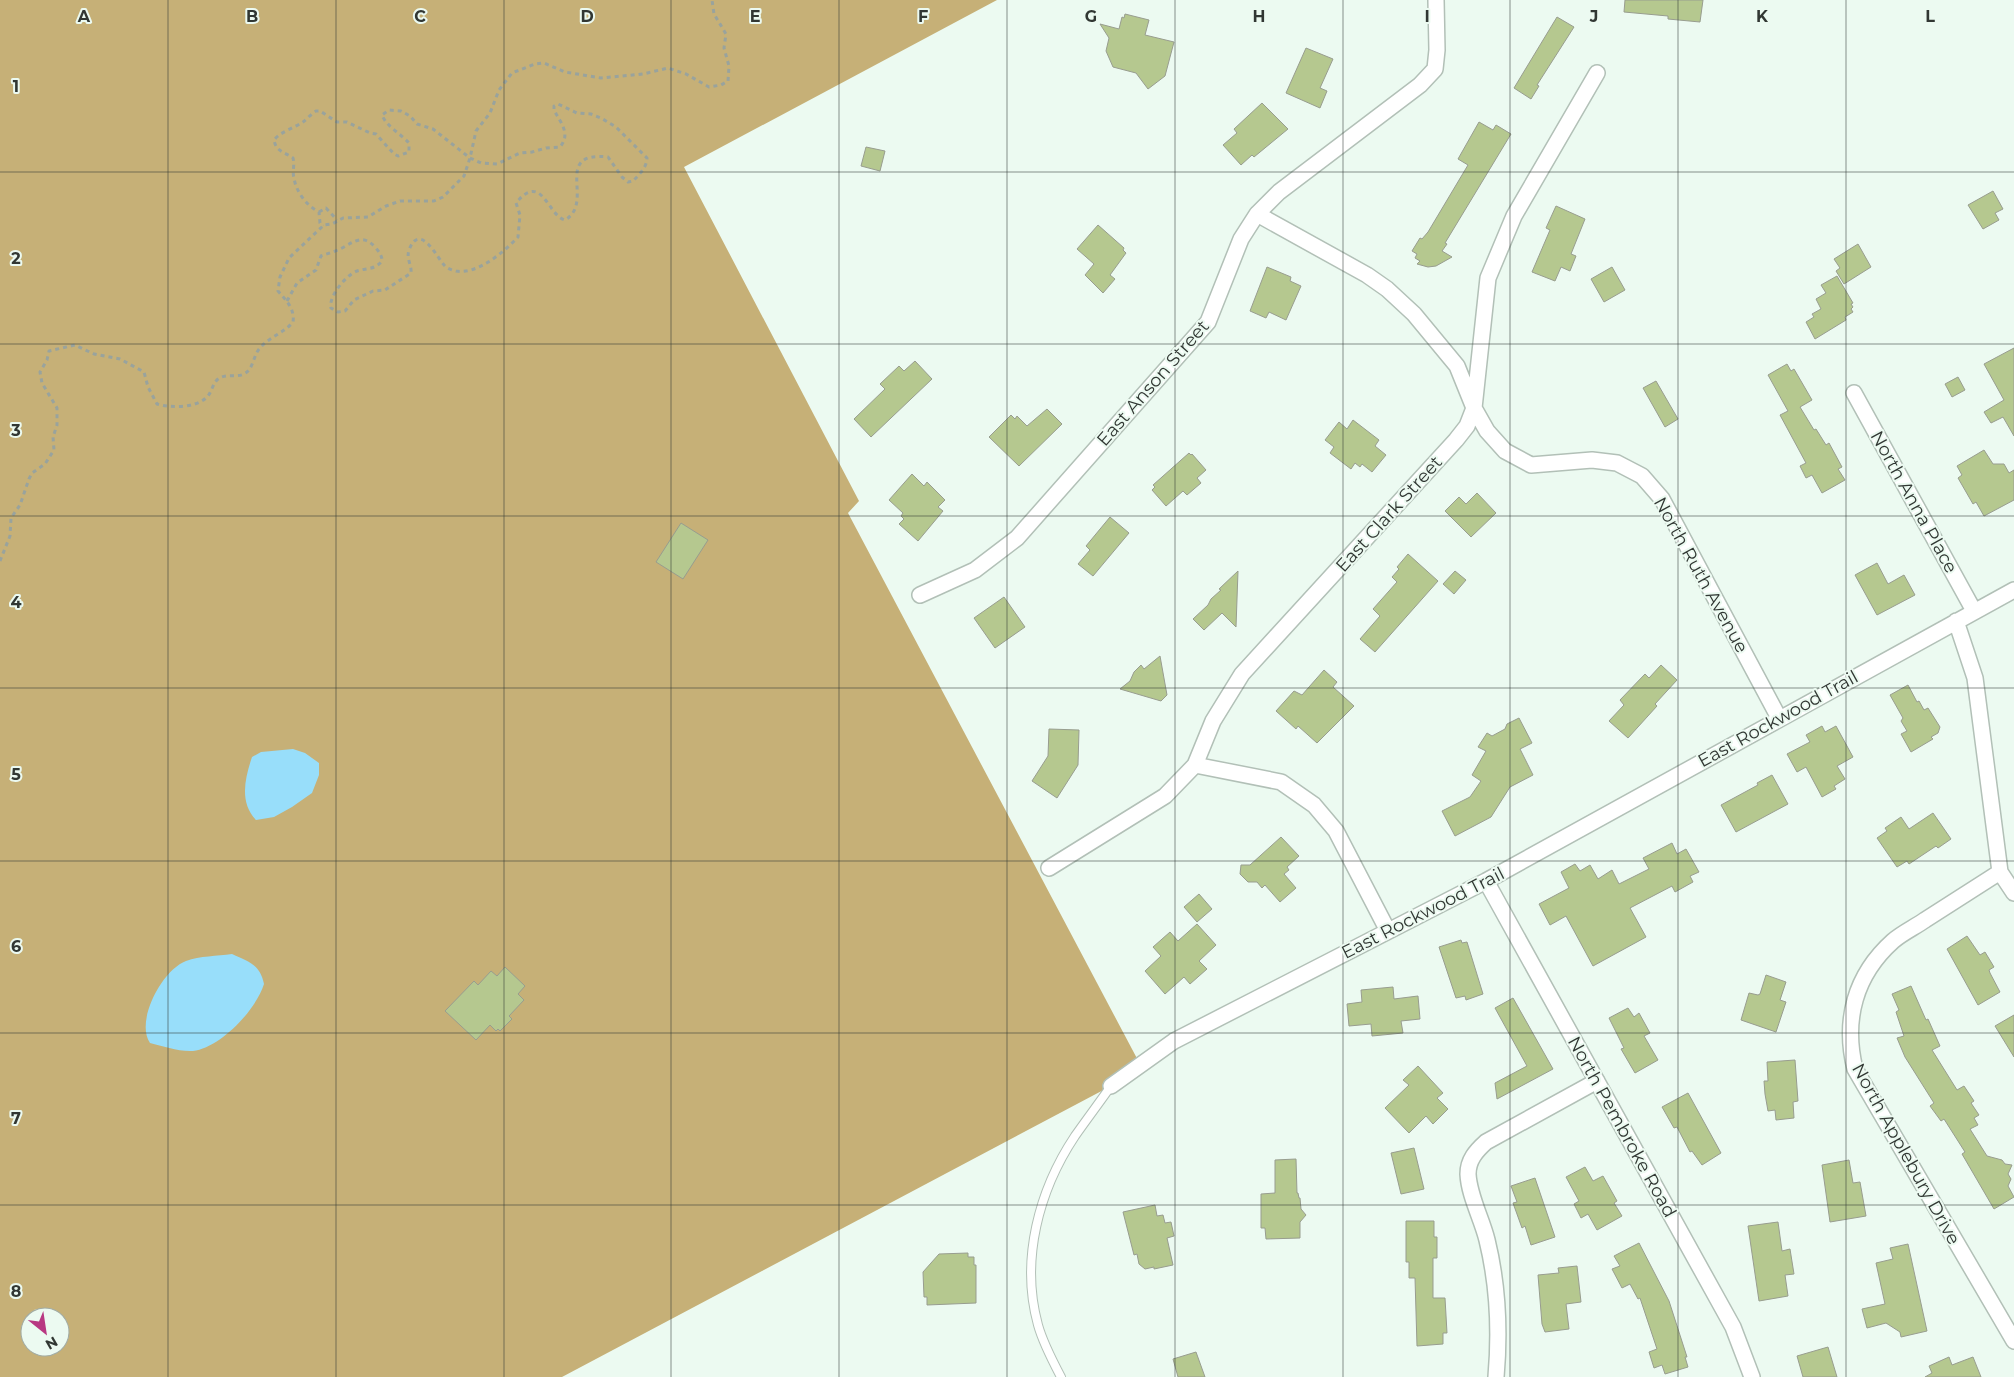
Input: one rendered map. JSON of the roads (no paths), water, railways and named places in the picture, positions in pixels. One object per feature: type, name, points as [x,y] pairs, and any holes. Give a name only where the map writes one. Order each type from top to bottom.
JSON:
[{"type":"street","name":"East Anson Street","points":[[920,595],[975,570],[1017,538],[1208,322],[1241,239],[1257,214],[1279,192],[1420,85],[1435,69],[1437,50],[1436,0]]},
{"type":"street","name":"East Clark Street","points":[[1049,868],[1165,796],[1194,765],[1213,721],[1242,674],[1456,440],[1466,426],[1474,408],[1488,278],[1514,216],[1597,73]]},
{"type":"street","name":"North Ruth Avenue","points":[[1257,214],[1367,275],[1388,290],[1414,314],[1457,366],[1474,408],[1487,431],[1505,451],[1531,465],[1592,460],[1617,463],[1642,476],[1662,499],[1779,718]]},
{"type":"street","name":"North Anna Place","points":[[1854,394],[1974,612]]},
{"type":"street","name":"East Rockwood Trail","points":[[1111,1086],[1174,1041],[1486,881],[2014,590]]},
{"type":"street","points":[[1956,621],[1975,678],[2000,872],[2014,893]]},
{"type":"street","points":[[1194,765],[1281,782],[1314,805],[1336,831],[1388,931]]},
{"type":"street","name":"North Applebury Drive","points":[[2000,872],[1894,940],[1875,961],[1860,984],[1852,1008],[1850,1048],[1855,1069],[2014,1341]]},
{"type":"street","name":"North Pembroke Road","points":[[1486,881],[1733,1327],[1752,1377]]},
{"type":"street","points":[[1496,1377],[1498,1315],[1495,1281],[1487,1240],[1470,1185],[1468,1173],[1471,1161],[1476,1151],[1486,1142],[1596,1081]]},
{"type":"lane","name":"East Rockwood Trail","points":[[1061,1377],[1047,1351],[1038,1324],[1030,1271],[1034,1239],[1049,1184],[1074,1137],[1111,1086]]},
{"type":"water","points":[[293,749],[305,753],[319,763],[319,775],[312,793],[274,817],[256,820],[247,806],[245,798],[247,773],[252,757],[261,752]]},
{"type":"water","points":[[232,954],[253,964],[260,972],[264,984],[253,1005],[236,1026],[214,1043],[193,1051],[182,1051],[150,1043],[146,1034],[148,1010],[153,997],[168,975],[177,966],[191,959]]}]
